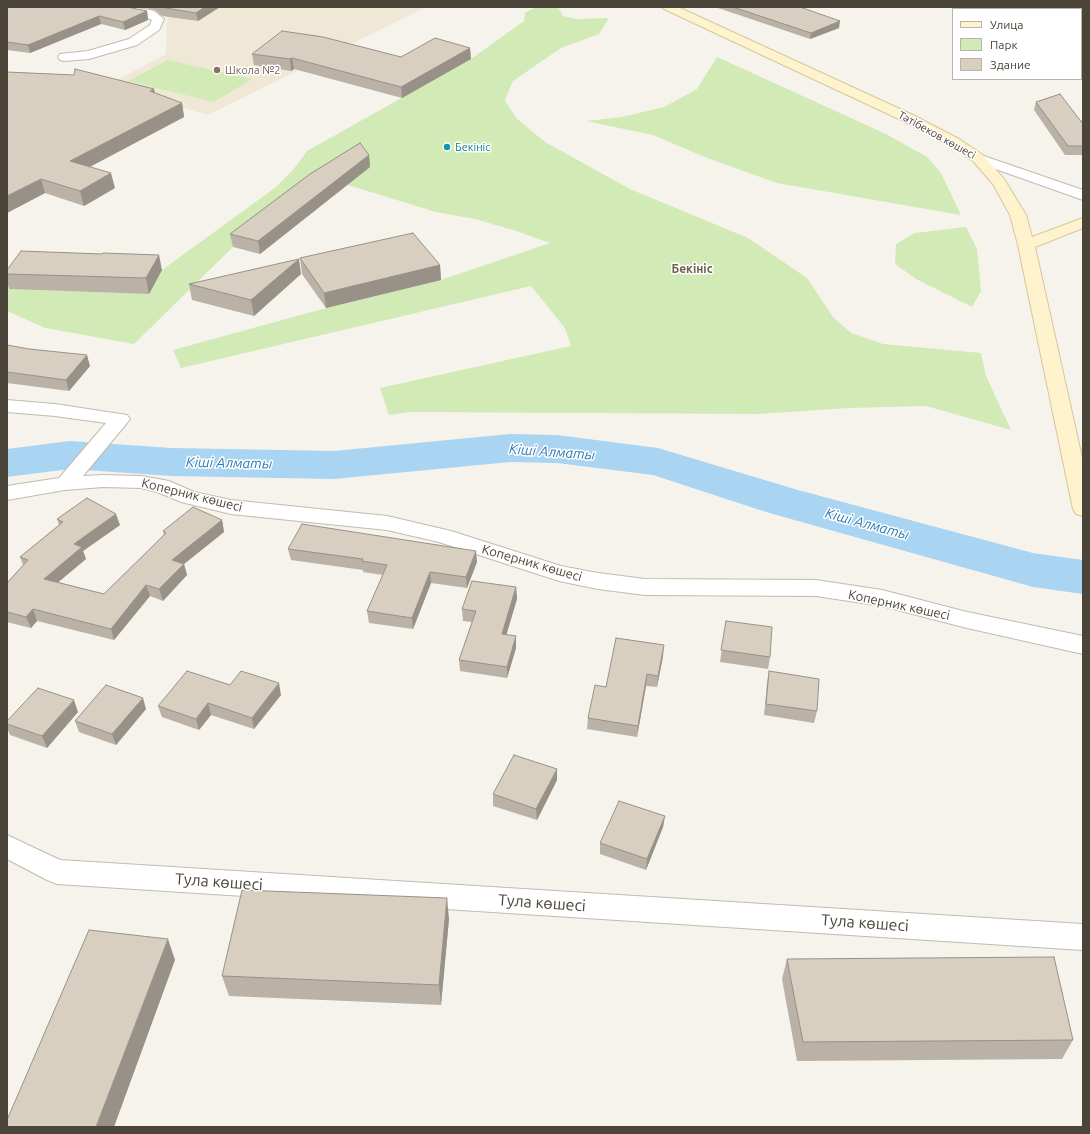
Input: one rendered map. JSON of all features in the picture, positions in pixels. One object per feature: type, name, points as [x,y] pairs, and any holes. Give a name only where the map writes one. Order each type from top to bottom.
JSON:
[{"type":"main road","name":"Тәтібеков көшесі","points":[[668,7],[908,118],[954,142],[978,158],[999,182],[1018,215],[1026,245],[1082,499]]},
{"type":"main road","points":[[1026,245],[1083,223]]},
{"type":"street","points":[[64,57],[88,55],[133,42],[155,27],[158,19],[150,14],[111,7]]},
{"type":"street","points":[[978,158],[1083,195]]},
{"type":"street","points":[[7,406],[55,410],[120,419],[65,484]]},
{"type":"street","name":"Коперник көшесі","points":[[7,493],[65,484],[103,481],[141,482],[162,486],[188,497],[231,507],[387,522],[443,536],[559,573],[598,581],[645,587],[816,588],[882,598],[967,620],[1083,645]]},
{"type":"street","name":"Тула көшесі","points":[[7,846],[58,872],[1083,937]]},
{"type":"shaded area","name":"Школа №2","points":[[182,7],[426,7],[208,115],[106,86],[166,54],[167,18]]},
{"type":"green space","points":[[536,7],[558,7],[563,16],[577,19],[609,18],[599,34],[561,48],[513,81],[505,100],[516,118],[545,142],[630,189],[748,238],[807,278],[833,317],[851,333],[883,344],[981,353],[986,376],[1011,430],[926,406],[849,408],[758,414],[411,412],[389,415],[380,388],[571,346],[565,328],[531,286],[181,368],[173,350],[326,308],[441,280],[550,243],[475,219],[436,212],[325,178],[233,247],[134,344],[45,328],[7,311],[7,290],[9,289],[149,294],[162,270],[276,187],[293,170],[307,151],[471,59],[524,21],[525,13]]},
{"type":"green space","points":[[717,57],[886,134],[927,157],[941,173],[961,215],[777,183],[707,158],[653,135],[586,121],[622,117],[664,107],[697,89]]},
{"type":"green space","points":[[168,60],[252,79],[214,102],[128,81]]},
{"type":"green space","points":[[966,227],[977,249],[981,291],[972,307],[916,279],[895,264],[896,244],[915,233]]},
{"type":"building","points":[[7,7],[127,7],[147,11],[123,22],[99,16],[28,45],[7,42]]},
{"type":"building","points":[[160,7],[205,7],[196,13]]},
{"type":"building","points":[[733,7],[800,7],[840,21],[811,33]]},
{"type":"building","points":[[1030,7],[1083,7],[1083,15],[1082,8]]},
{"type":"building","points":[[282,31],[323,37],[401,57],[435,38],[470,48],[401,87],[292,58],[252,54]]},
{"type":"building","points":[[75,69],[154,89],[150,91],[182,103],[70,161],[111,173],[80,191],[41,179],[7,196],[7,72],[74,75]]},
{"type":"building","points":[[1060,94],[1083,124],[1083,146],[1068,146],[1036,102]]},
{"type":"building","points":[[360,143],[369,155],[258,241],[230,234],[310,174]]},
{"type":"building","points":[[413,233],[440,265],[324,293],[300,258]]},
{"type":"building","points":[[21,251],[159,255],[146,278],[7,274],[7,270]]},
{"type":"building","points":[[299,259],[251,300],[189,284]]},
{"type":"building","points":[[7,345],[29,349],[87,355],[66,380],[7,372]]},
{"type":"building","points":[[87,498],[116,514],[74,544],[82,547],[44,579],[104,594],[166,533],[163,531],[193,507],[222,520],[172,560],[184,564],[159,589],[146,585],[111,629],[33,609],[26,617],[7,612],[7,583],[28,560],[20,557],[63,522],[57,519]]},
{"type":"building","points":[[302,524],[476,551],[466,577],[430,572],[412,618],[367,611],[387,565],[362,561],[363,559],[288,549]]},
{"type":"building","points":[[472,581],[516,587],[502,634],[516,636],[507,667],[459,660],[476,611],[462,609]]},
{"type":"building","points":[[726,621],[772,627],[770,657],[721,650]]},
{"type":"building","points":[[616,638],[664,645],[658,676],[647,674],[638,726],[588,718],[595,685],[606,687]]},
{"type":"building","points":[[187,671],[230,685],[241,671],[279,683],[252,718],[208,703],[196,719],[158,706]]},
{"type":"building","points":[[769,671],[819,679],[817,711],[766,704]]},
{"type":"building","points":[[106,685],[143,698],[112,734],[75,721]]},
{"type":"building","points":[[38,688],[74,700],[42,736],[7,724],[7,721]]},
{"type":"building","points":[[514,755],[557,769],[536,809],[493,794]]},
{"type":"building","points":[[619,801],[665,816],[647,859],[600,843]]},
{"type":"building","points":[[242,890],[447,898],[439,985],[222,976]]},
{"type":"building","points":[[89,930],[168,939],[96,1127],[7,1127],[7,1120]]},
{"type":"building","points":[[1054,957],[1073,1040],[803,1042],[787,959]]},
{"type":"waterway","name":"Кіші Алматы","points":[[7,463],[70,455],[172,462],[334,465],[510,448],[557,449],[658,462],[782,501],[1033,570],[1083,577]]},
{"type":"place","name":"Школа №2","points":[[217,70]]},
{"type":"place","name":"Бекініс","points":[[447,147]]},
{"type":"district","name":"Бекініс","points":[[692,269]]}]
